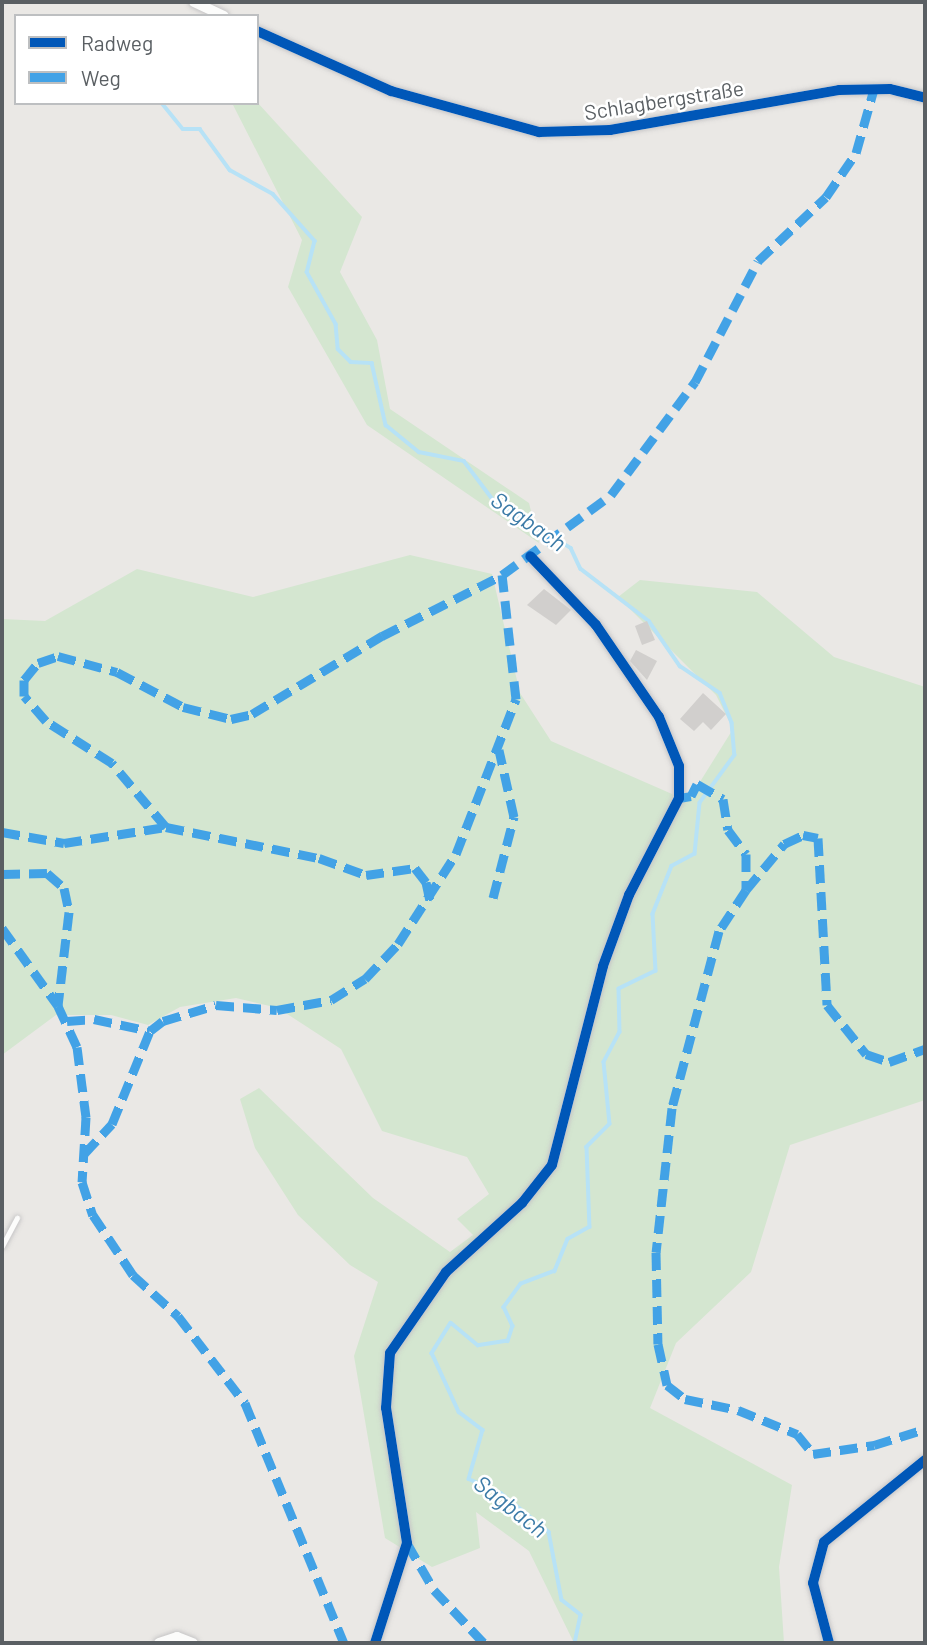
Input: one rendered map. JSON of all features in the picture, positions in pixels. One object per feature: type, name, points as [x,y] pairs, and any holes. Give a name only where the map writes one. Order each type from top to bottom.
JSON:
[{"type":"street","points":[[194,2],[220,14]]},
{"type":"street","name":"Schlagbergstraße","points":[[259,32],[404,95],[539,132],[610,131],[847,89],[925,98]]},
{"type":"street","points":[[375,1643],[407,1543],[386,1408],[390,1353],[446,1272],[522,1203],[552,1165],[607,953],[679,798],[679,766],[659,718],[596,625],[530,556]]},
{"type":"street","points":[[829,1643],[813,1583],[824,1542],[925,1460]]},
{"type":"street","points":[[159,1643],[177,1637],[193,1643]]},
{"type":"lane","points":[[2,1246],[17,1218]]},
{"type":"green space","points":[[259,104],[362,217],[340,272],[377,340],[390,409],[529,503],[539,543],[367,425],[288,287],[302,240],[233,105]]},
{"type":"green space","points":[[410,555],[492,574],[520,693],[551,741],[688,801],[733,729],[716,695],[618,597],[640,580],[757,592],[834,657],[925,687],[925,1100],[790,1145],[751,1272],[676,1343],[650,1408],[792,1485],[779,1567],[784,1643],[574,1643],[529,1551],[476,1512],[480,1548],[432,1567],[385,1538],[354,1356],[378,1282],[350,1265],[298,1215],[255,1148],[240,1099],[259,1088],[373,1198],[450,1252],[473,1235],[457,1219],[489,1194],[467,1157],[382,1131],[341,1049],[278,1008],[236,998],[180,1007],[148,1025],[111,1015],[56,1015],[2,1055],[2,619],[45,621],[137,569],[253,597]]},
{"type":"building","points":[[544,589],[571,610],[556,625],[527,605]]},
{"type":"building","points":[[647,621],[655,640],[642,645],[635,626]]},
{"type":"building","points":[[636,650],[657,661],[647,680],[630,661]]},
{"type":"building","points":[[703,693],[726,714],[711,730],[703,722],[694,731],[680,719]]},
{"type":"waterway","name":"Sagbach","points":[[164,105],[183,129],[200,129],[230,170],[273,194],[315,241],[307,272],[336,324],[338,349],[351,362],[372,363],[386,425],[419,452],[464,461],[494,501],[571,548],[581,569],[649,621],[680,666],[720,693],[732,723],[735,755],[700,803],[695,854],[672,866],[653,914],[656,971],[619,989],[620,1032],[604,1062],[610,1124],[587,1147],[590,1227],[568,1239],[555,1271],[521,1284],[504,1307],[513,1326],[508,1341],[478,1346],[451,1323],[432,1353],[459,1412],[483,1430],[469,1479],[501,1493],[549,1532],[562,1600],[581,1615],[575,1643]]},
{"type":"marked path","points":[[84,1154],[112,1124],[150,1031],[163,1021],[216,1005],[277,1010],[331,1000],[365,979],[398,944],[456,854],[516,699],[502,575],[611,495],[695,382],[758,261],[826,197],[856,153],[874,89]]},
{"type":"marked path","points":[[166,827],[112,763],[46,721],[24,696],[24,680],[38,663],[58,656],[117,672],[183,707],[231,719],[252,714],[382,636],[502,575]]},
{"type":"marked path","points":[[493,898],[514,817],[499,750]]},
{"type":"marked path","points":[[679,798],[691,796],[697,784],[723,799],[728,830],[746,854],[746,890],[784,844],[803,835],[818,838],[827,1005],[866,1054],[889,1062],[925,1049]]},
{"type":"marked path","points":[[2,832],[64,843],[166,827],[319,858],[366,875],[415,868],[426,882],[430,901]]},
{"type":"marked path","points":[[2,874],[47,873],[64,888],[69,912],[58,1006]]},
{"type":"marked path","points":[[746,890],[719,931],[672,1108],[656,1252],[658,1344],[667,1385],[685,1399],[738,1410],[797,1434],[813,1454],[874,1445],[925,1429]]},
{"type":"marked path","points":[[2,928],[58,1006],[77,1047],[86,1117],[82,1182],[93,1215],[133,1275],[178,1316],[245,1403],[344,1643]]},
{"type":"marked path","points":[[67,1021],[94,1019],[150,1031]]},
{"type":"marked path","points":[[407,1543],[434,1590],[484,1643]]},
{"type":"cycle path","points":[[259,32],[391,91],[539,132],[610,130],[839,90],[890,89],[925,98]]},
{"type":"cycle path","points":[[375,1643],[407,1543],[386,1408],[390,1353],[446,1272],[522,1203],[552,1165],[603,966],[629,895],[679,798],[679,766],[659,717],[596,625],[530,556]]},
{"type":"cycle path","points":[[829,1643],[813,1583],[824,1542],[925,1460]]}]
